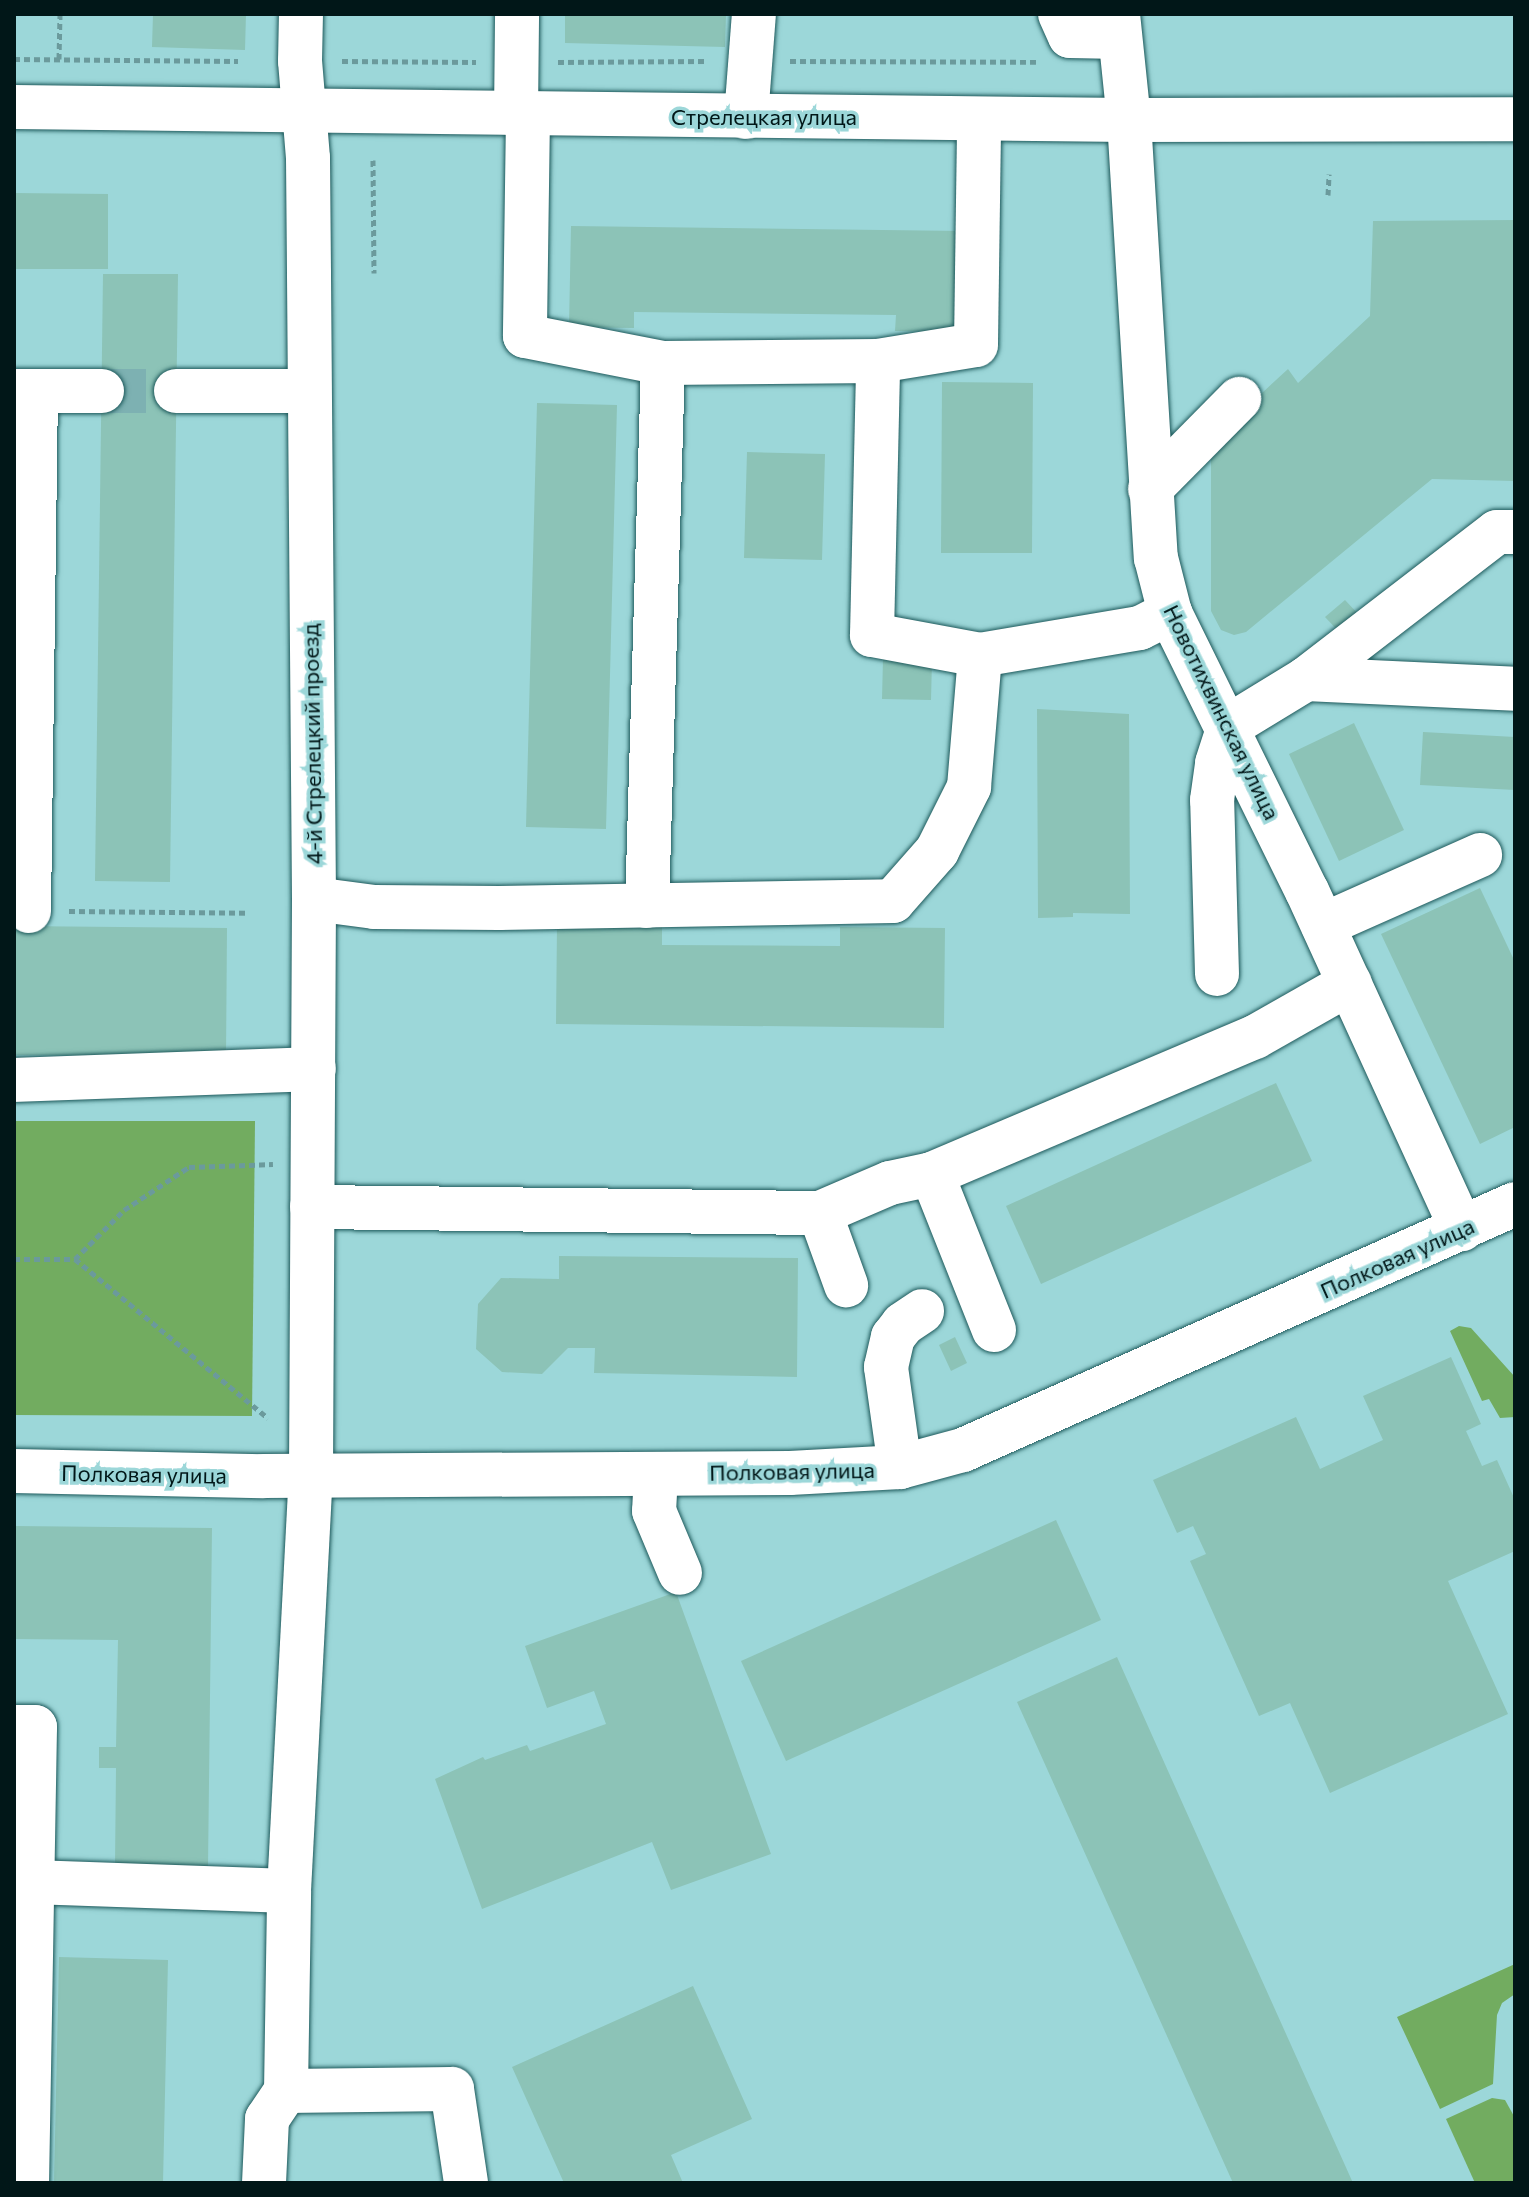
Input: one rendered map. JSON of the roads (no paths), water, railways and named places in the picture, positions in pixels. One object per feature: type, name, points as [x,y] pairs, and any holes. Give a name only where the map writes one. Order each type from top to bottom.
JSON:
[{"type":"street","name":"4-й Стрелецкий проезд","points":[[286,2091],[289,1891],[311,1473],[314,1069],[308,158],[303,113],[301,14]]},
{"type":"street","points":[[517,14],[522,115],[525,336],[663,363],[878,361],[976,345],[979,119]]},
{"type":"street","points":[[746,117],[754,14]]},
{"type":"street","points":[[1060,14],[1070,36],[1119,26]]},
{"type":"street","name":"Новотихвинская улица","points":[[1119,26],[1129,120],[1150,489],[1156,558],[1170,613],[1206,690],[1229,726],[1462,1229]]},
{"type":"street","name":"Стрелецкая улица","points":[[14,107],[303,113],[979,119],[1515,119]]},
{"type":"street","points":[[878,361],[872,635],[980,655],[1140,628],[1170,613]]},
{"type":"street","points":[[647,906],[663,363]]},
{"type":"street","points":[[29,911],[25,391],[102,391]]},
{"type":"street","points":[[176,391],[308,391]]},
{"type":"street","points":[[1150,489],[1239,399]]},
{"type":"street","points":[[1217,974],[1212,800],[1217,763],[1229,726],[1306,679],[1497,532],[1515,532]]},
{"type":"street","points":[[314,899],[374,907],[893,901],[937,851],[969,787],[980,655]]},
{"type":"street","points":[[1306,679],[1515,689]]},
{"type":"street","points":[[1323,925],[1480,855]]},
{"type":"street","points":[[312,1207],[820,1213],[890,1183],[932,1174],[1255,1037],[1350,983]]},
{"type":"street","points":[[14,1080],[314,1069]]},
{"type":"street","points":[[932,1174],[994,1330]]},
{"type":"street","name":"Полковая улица","points":[[14,1471],[263,1476],[311,1473],[832,1473],[900,1467],[963,1450],[1515,1204]]},
{"type":"street","points":[[820,1213],[846,1285]]},
{"type":"street","points":[[900,1467],[886,1367],[893,1337],[903,1324],[922,1311]]},
{"type":"street","points":[[656,1474],[654,1511],[680,1573]]},
{"type":"street","points":[[14,1727],[35,1727],[27,2183]]},
{"type":"street","points":[[32,1882],[289,1891]]},
{"type":"street","points":[[264,2183],[267,2119],[286,2091],[452,2089],[466,2183]]},
{"type":"tunnel","points":[[102,391],[176,391]]}]
